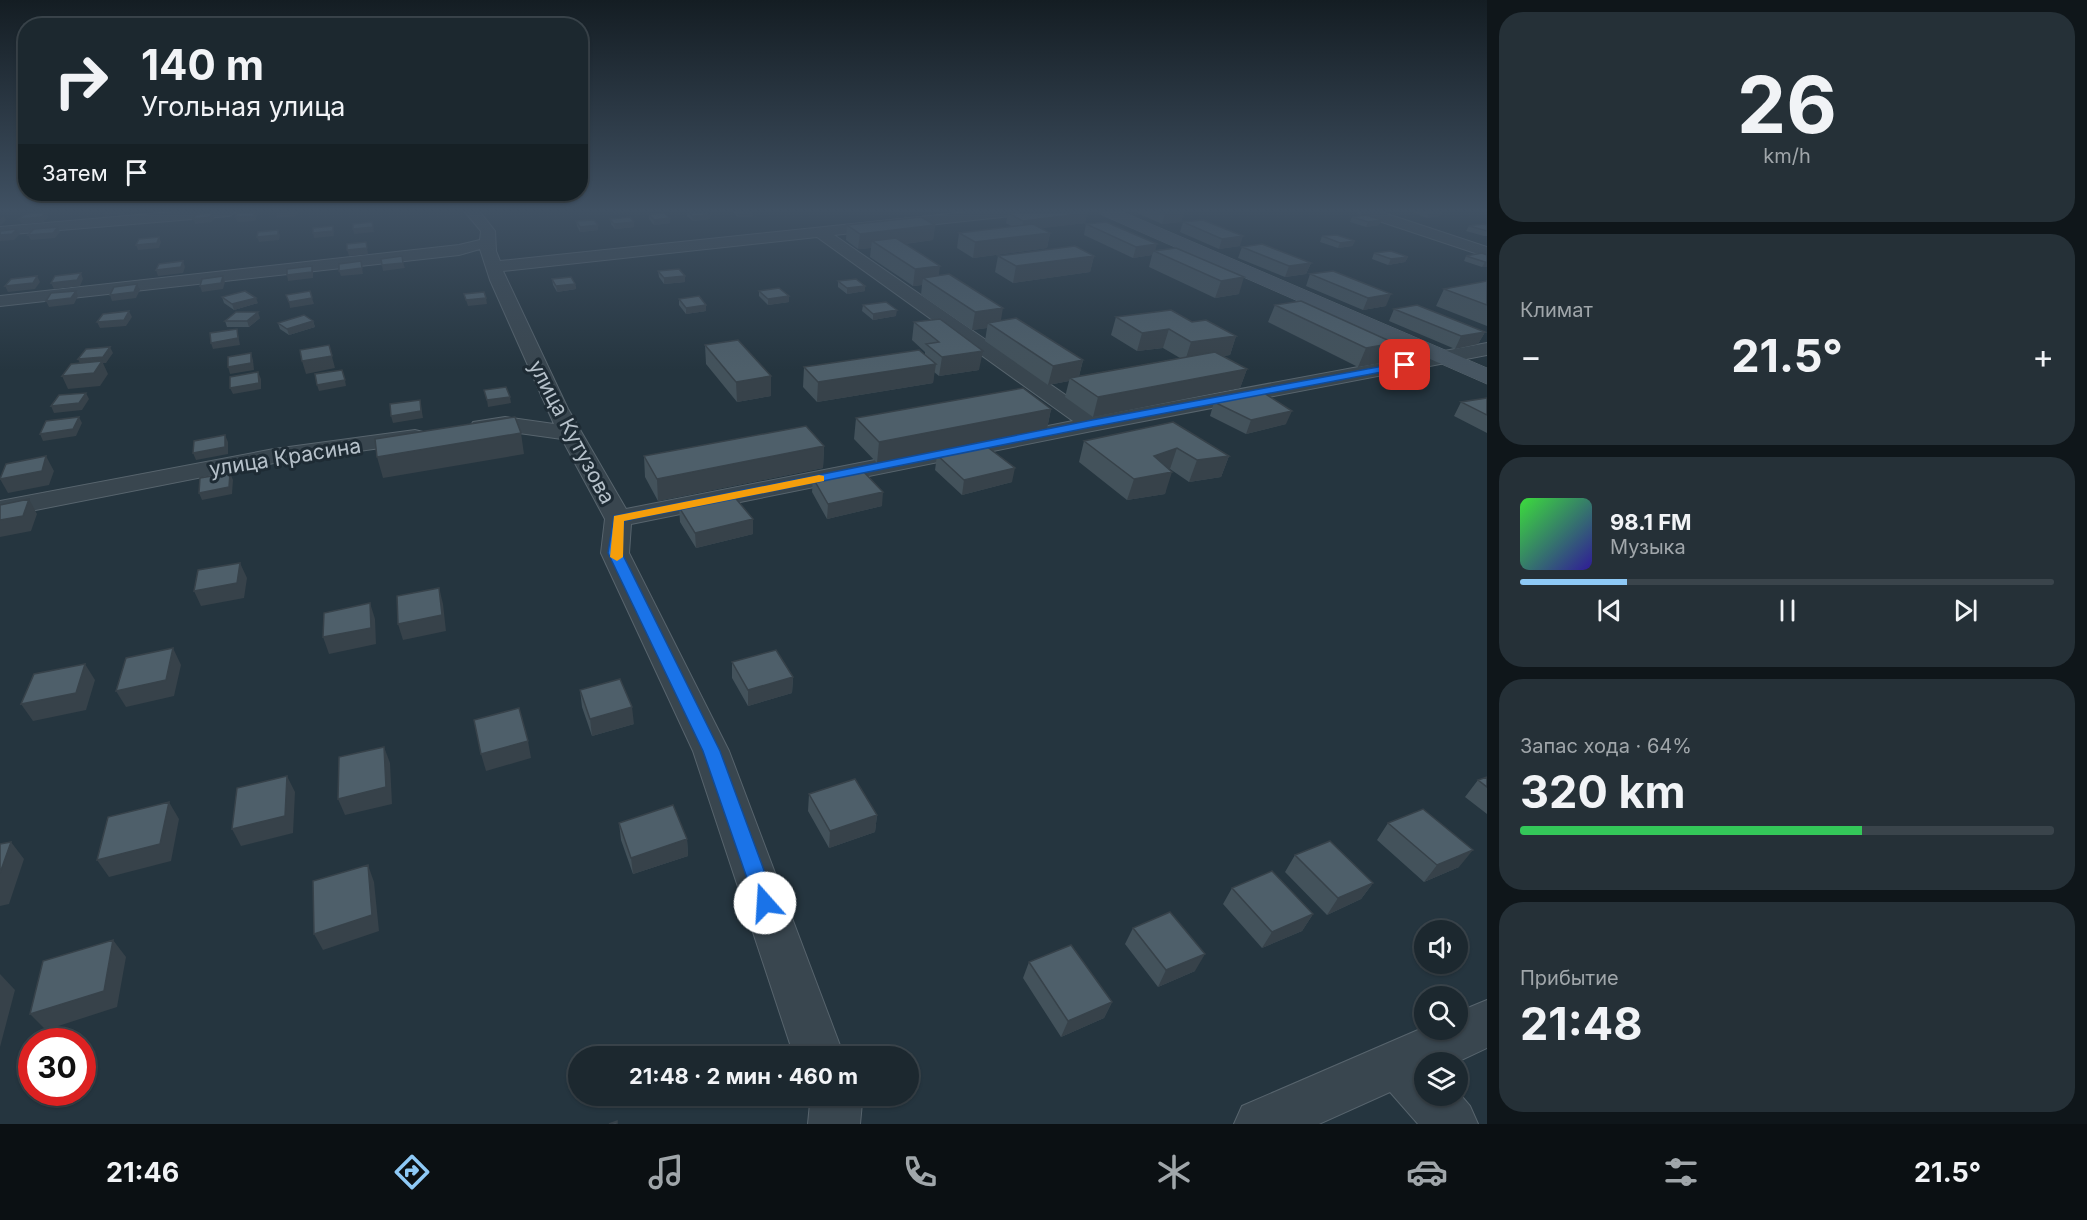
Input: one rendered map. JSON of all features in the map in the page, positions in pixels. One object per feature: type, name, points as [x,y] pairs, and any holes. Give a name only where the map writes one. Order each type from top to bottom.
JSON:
[{"type":"street","points":[[0,301],[359,264]]},
{"type":"street","name":"улица Кутузова","points":[[488,264],[552,399],[618,519],[615,553],[711,751],[815,1046]]},
{"type":"street","points":[[866,264],[1092,424]]},
{"type":"street","points":[[1229,264],[1487,377]]},
{"type":"street","points":[[618,519],[1092,424],[1487,349]]},
{"type":"street","name":"улица Красина","points":[[0,508],[274,456],[505,424],[572,434]]},
{"type":"street","points":[[1454,1052],[1487,1024]]},
{"type":"street","points":[[1260,1124],[1414,1085]]},
{"type":"street","points":[[834,1124],[836,1106]]},
{"type":"street","points":[[1436,1106],[1452,1124]]},
{"type":"building","points":[[159,264],[182,264],[181,267],[156,270]]},
{"type":"building","points":[[339,264],[361,264],[362,268],[339,271]]},
{"type":"building","points":[[908,264],[940,266],[915,269]]},
{"type":"building","points":[[1184,264],[1215,264],[1244,277],[1221,281]]},
{"type":"building","points":[[312,266],[312,272],[287,275],[287,269]]},
{"type":"building","points":[[679,269],[685,276],[664,278],[658,271]]},
{"type":"building","points":[[1333,271],[1391,294],[1368,298],[1310,274]]},
{"type":"building","points":[[81,273],[77,280],[51,283],[55,276]]},
{"type":"building","points":[[949,274],[1003,308],[975,312],[923,278]]},
{"type":"building","points":[[37,276],[33,283],[5,286],[11,279]]},
{"type":"building","points":[[223,276],[221,283],[200,286],[202,279]]},
{"type":"building","points":[[571,277],[575,284],[556,286],[552,279]]},
{"type":"building","points":[[856,279],[865,286],[847,288],[838,281]]},
{"type":"building","points":[[1487,281],[1487,305],[1444,289]]},
{"type":"building","points":[[137,284],[134,292],[110,295],[114,287]]},
{"type":"building","points":[[779,288],[789,296],[768,299],[759,291]]},
{"type":"building","points":[[76,291],[71,298],[46,301],[51,293]]},
{"type":"building","points":[[245,291],[256,298],[232,304],[222,297]]},
{"type":"building","points":[[310,291],[312,298],[289,302],[286,295]]},
{"type":"building","points":[[484,292],[486,298],[466,300],[464,294]]},
{"type":"building","points":[[699,296],[706,305],[686,308],[679,299]]},
{"type":"building","points":[[1301,301],[1394,343],[1366,348],[1275,305]]},
{"type":"building","points":[[886,302],[897,310],[873,314],[863,305]]},
{"type":"building","points":[[1417,305],[1485,332],[1461,336],[1394,309]]},
{"type":"building","points":[[1171,310],[1192,322],[1206,320],[1236,336],[1191,342],[1169,329],[1142,333],[1116,317]]},
{"type":"building","points":[[129,311],[124,320],[97,322],[103,314]]},
{"type":"building","points":[[236,312],[258,312],[247,321],[225,321]]},
{"type":"building","points":[[304,315],[313,321],[287,329],[278,323]]},
{"type":"building","points":[[1016,318],[1083,360],[1053,366],[988,323]]},
{"type":"building","points":[[940,319],[983,351],[942,357],[926,344],[939,342],[914,322]]},
{"type":"building","points":[[237,329],[238,338],[211,343],[210,333]]},
{"type":"building","points":[[738,340],[771,376],[736,382],[705,345]]},
{"type":"building","points":[[329,345],[332,356],[302,361],[300,350]]},
{"type":"building","points":[[110,347],[103,357],[78,359],[86,349]]},
{"type":"building","points":[[919,350],[936,364],[818,382],[804,367]]},
{"type":"building","points":[[1215,352],[1247,369],[1098,397],[1070,378]]},
{"type":"building","points":[[251,353],[251,363],[228,367],[228,357]]},
{"type":"building","points":[[102,361],[94,373],[62,376],[71,364]]},
{"type":"building","points":[[342,370],[345,380],[317,385],[315,374]]},
{"type":"building","points":[[258,372],[259,383],[230,388],[230,377]]},
{"type":"building","points":[[506,387],[510,397],[487,400],[484,390]]},
{"type":"building","points":[[1023,388],[1051,409],[879,442],[856,418]]},
{"type":"building","points":[[1261,391],[1292,411],[1251,420],[1214,402]]},
{"type":"building","points":[[86,393],[79,403],[51,406],[59,395]]},
{"type":"building","points":[[1487,398],[1487,415],[1461,402]]},
{"type":"building","points":[[420,400],[421,411],[391,416],[390,404]]},
{"type":"building","points":[[79,417],[73,429],[40,434],[46,421]]},
{"type":"building","points":[[515,417],[521,433],[377,457],[375,439]]},
{"type":"building","points":[[1173,422],[1229,456],[1197,460],[1177,448],[1154,456],[1172,472],[1134,479],[1084,441]]},
{"type":"building","points":[[806,426],[824,446],[657,479],[644,456]]},
{"type":"building","points":[[225,435],[225,447],[193,453],[194,441]]},
{"type":"building","points":[[986,446],[1015,468],[964,480],[937,455]]},
{"type":"building","points":[[46,456],[42,471],[0,479],[6,464]]},
{"type":"building","points":[[859,467],[883,492],[828,504],[813,478]]},
{"type":"building","points":[[230,473],[229,487],[199,493],[200,478]]},
{"type":"building","points":[[732,494],[753,519],[695,533],[679,507]]},
{"type":"building","points":[[29,499],[23,516],[0,520],[0,505]]},
{"type":"building","points":[[240,563],[237,583],[194,591],[198,570]]},
{"type":"building","points":[[439,588],[442,615],[398,624],[397,596]]},
{"type":"building","points":[[370,603],[371,628],[323,637],[324,613]]},
{"type":"building","points":[[173,648],[166,680],[116,691],[126,658]]},
{"type":"building","points":[[776,650],[793,677],[748,690],[732,662]]},
{"type":"building","points":[[85,664],[76,693],[21,704],[34,674]]},
{"type":"building","points":[[620,679],[632,707],[590,719],[580,690]]},
{"type":"building","points":[[519,708],[528,741],[481,754],[474,720]]},
{"type":"building","points":[[384,747],[386,787],[338,799],[339,757]]},
{"type":"building","points":[[287,776],[285,816],[232,829],[237,788]]},
{"type":"building","points":[[1487,777],[1487,787],[1478,780]]},
{"type":"building","points":[[855,779],[877,815],[830,831],[809,794]]},
{"type":"building","points":[[169,802],[160,844],[97,860],[108,817]]},
{"type":"building","points":[[673,805],[687,839],[631,858],[619,823]]},
{"type":"building","points":[[1423,809],[1473,850],[1437,865],[1388,823]]},
{"type":"building","points":[[1330,841],[1373,883],[1338,898],[1295,855]]},
{"type":"building","points":[[11,842],[0,873],[0,844]]},
{"type":"building","points":[[368,865],[372,915],[314,934],[313,881]]},
{"type":"building","points":[[1272,871],[1313,914],[1272,932],[1232,888]]},
{"type":"building","points":[[1170,912],[1205,954],[1166,970],[1133,928]]},
{"type":"building","points":[[113,940],[104,991],[30,1014],[43,961]]},
{"type":"building","points":[[1071,945],[1112,1002],[1068,1021],[1029,962]]},
{"type":"slow traffic","points":[[617,557],[615,553],[618,519],[819,478]]},
{"type":"route","points":[[765,903],[711,751],[615,553],[618,519],[1092,424],[1405,365]]}]
